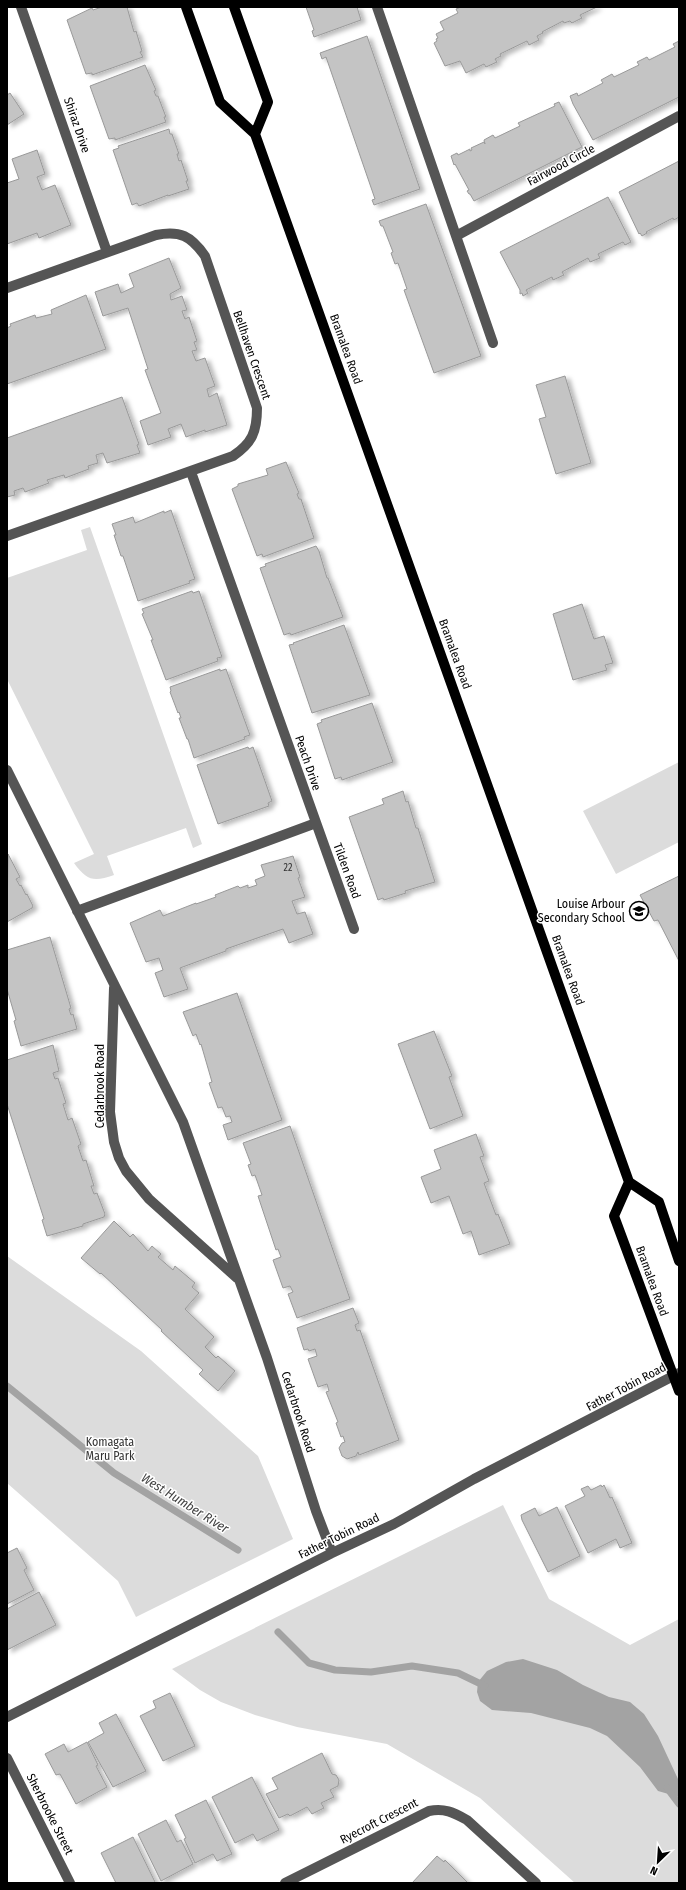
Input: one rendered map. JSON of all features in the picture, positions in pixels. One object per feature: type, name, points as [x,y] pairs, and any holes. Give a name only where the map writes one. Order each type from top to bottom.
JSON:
[{"type":"main road","name":"Bramalea Road","points":[[186,7],[220,102],[255,134],[630,1182],[614,1216],[676,1375],[679,1391]]},
{"type":"main road","points":[[234,7],[268,102],[255,134]]},
{"type":"main road","points":[[630,1182],[659,1202],[679,1261]]},
{"type":"street","name":"Shiraz Drive","points":[[21,7],[107,252]]},
{"type":"street","points":[[377,7],[493,343]]},
{"type":"street","name":"Fairwood Circle","points":[[456,236],[679,116]]},
{"type":"street","name":"Bellhaven Crescent","points":[[7,288],[107,252],[168,233],[178,234],[188,238],[197,245],[205,256],[257,408],[257,423],[253,436],[245,448],[233,456],[192,472],[7,536]]},
{"type":"street","name":"Peach Drive","points":[[192,472],[316,823]]},
{"type":"street","name":"Cedarbrook Road","points":[[7,770],[76,911],[183,1122],[267,1358],[316,1511],[332,1553]]},
{"type":"street","points":[[76,911],[316,823]]},
{"type":"street","name":"Tilden Road","points":[[316,823],[354,929]]},
{"type":"street","name":"Cedarbrook Road","points":[[114,986],[110,1112],[114,1142],[120,1158],[126,1171],[149,1199],[239,1280]]},
{"type":"street","name":"Father Tobin Road","points":[[7,1717],[332,1553],[394,1524],[474,1479],[676,1375]]},
{"type":"street","name":"Sherbrooke Street","points":[[7,1758],[70,1883]]},
{"type":"street","name":"Ryecroft Crescent","points":[[285,1883],[429,1811],[441,1808],[454,1812],[467,1820],[536,1883]]},
{"type":"green space","points":[[90,527],[202,844],[193,848],[186,828],[107,856],[114,875],[101,879],[87,877],[74,863],[94,854],[7,679],[7,578],[87,550],[81,530]]},
{"type":"green space","points":[[679,762],[679,842],[616,874],[583,811]]},
{"type":"green space","name":"Komagata Maru Park","points":[[7,1256],[141,1351],[258,1456],[293,1539],[136,1617],[118,1581],[7,1483]]},
{"type":"green space","points":[[503,1505],[549,1599],[630,1645],[679,1619],[679,1883],[575,1883],[480,1798],[387,1744],[297,1727],[255,1715],[221,1702],[200,1690],[172,1669]]},
{"type":"shaded area","points":[[523,1659],[557,1670],[583,1685],[609,1697],[630,1702],[644,1714],[658,1736],[678,1779],[679,1797],[658,1791],[640,1767],[607,1736],[590,1728],[531,1713],[492,1710],[480,1701],[477,1692],[478,1682],[487,1671],[506,1662]]},
{"type":"building","points":[[102,7],[127,7],[134,32],[136,31],[142,51],[140,52],[143,57],[92,75],[92,73],[86,74],[67,20],[92,8],[93,10]]},
{"type":"building","points":[[306,7],[357,7],[361,20],[314,37],[312,31],[314,30]]},
{"type":"building","points":[[461,7],[597,7],[580,15],[582,18],[572,23],[570,21],[564,23],[563,21],[542,32],[543,33],[537,36],[539,40],[529,45],[527,41],[500,54],[501,56],[495,59],[497,62],[486,67],[484,64],[466,73],[460,61],[445,66],[434,43],[438,38],[436,34],[444,30],[440,22],[458,13],[456,9]]},
{"type":"building","points":[[367,36],[420,189],[374,205],[372,200],[375,199],[326,57],[322,59],[320,53]]},
{"type":"building","points":[[679,41],[679,97],[593,140],[570,96],[577,93],[578,96],[603,83],[601,80],[612,74],[614,77],[639,65],[637,62],[647,57],[649,60],[675,47],[673,44]]},
{"type":"building","points":[[145,65],[156,90],[154,91],[156,96],[158,96],[166,117],[164,117],[166,122],[115,140],[115,138],[109,139],[90,86]]},
{"type":"building","points":[[10,93],[24,114],[7,125],[7,95]]},
{"type":"building","points":[[559,102],[582,147],[474,201],[467,191],[469,190],[455,164],[454,165],[451,156],[457,153],[458,155],[470,149],[470,151],[472,150],[471,148],[484,142],[485,144],[484,140],[493,135],[495,138],[520,126],[518,123],[555,106],[554,104]]},
{"type":"building","points":[[169,129],[179,154],[177,154],[179,161],[181,160],[188,181],[186,181],[189,189],[139,206],[137,203],[132,205],[113,150],[119,148],[118,146]]},
{"type":"building","points":[[37,150],[45,174],[37,177],[42,190],[55,185],[71,225],[39,238],[37,233],[7,244],[7,183],[19,179],[12,159]]},
{"type":"building","points":[[679,161],[679,217],[674,220],[673,218],[646,232],[647,233],[642,236],[640,233],[639,234],[619,192]]},
{"type":"building","points":[[608,197],[631,242],[625,245],[623,242],[598,254],[600,258],[590,262],[588,258],[562,272],[564,275],[553,280],[552,277],[526,290],[528,293],[523,296],[522,293],[520,294],[520,290],[500,252]]},
{"type":"building","points":[[426,204],[481,356],[434,373],[404,290],[407,289],[398,263],[395,264],[391,253],[393,252],[383,226],[381,226],[379,221]]},
{"type":"building","points":[[169,258],[181,288],[170,294],[171,300],[182,296],[187,310],[182,311],[185,319],[189,317],[197,341],[194,342],[197,350],[192,351],[196,361],[205,358],[215,386],[207,389],[209,397],[217,393],[227,425],[205,432],[205,430],[186,437],[181,424],[168,429],[171,437],[148,445],[140,421],[161,413],[145,370],[148,369],[128,308],[103,316],[95,292],[118,284],[121,293],[134,287],[129,274]]},
{"type":"building","points":[[86,295],[106,349],[7,384],[7,328],[11,326],[10,324],[35,315],[36,318],[52,314],[51,310]]},
{"type":"building","points":[[565,376],[591,463],[556,474],[539,419],[546,417],[536,385]]},
{"type":"building","points":[[122,397],[139,444],[137,445],[140,453],[107,463],[103,453],[96,455],[98,463],[88,466],[89,469],[65,478],[64,475],[47,480],[49,483],[25,492],[23,488],[14,491],[15,495],[7,497],[7,438]]},
{"type":"building","points":[[286,462],[299,493],[297,494],[299,499],[301,499],[314,538],[263,557],[262,554],[257,556],[232,489],[238,486],[238,484],[268,475],[266,469]]},
{"type":"building","points":[[171,510],[195,579],[189,581],[190,583],[138,601],[123,556],[121,556],[112,524],[133,517],[135,523],[164,511],[164,513]]},
{"type":"building","points":[[316,546],[343,617],[291,635],[290,633],[284,635],[260,568],[266,566],[265,564]]},
{"type":"building","points":[[192,591],[193,593],[199,591],[222,657],[217,658],[218,661],[166,680],[151,640],[153,640],[142,614],[144,613],[142,609]]},
{"type":"building","points":[[582,604],[594,639],[604,636],[613,663],[605,665],[607,670],[573,680],[553,614]]},
{"type":"building","points":[[344,625],[370,695],[312,713],[289,645]]},
{"type":"building","points":[[220,669],[220,671],[226,669],[250,735],[244,737],[245,739],[194,758],[179,718],[181,718],[179,712],[178,713],[170,692],[170,687]]},
{"type":"building","points":[[372,703],[393,762],[342,780],[341,777],[335,779],[317,724],[322,722],[321,720]]},
{"type":"building","points":[[248,747],[249,749],[253,747],[272,801],[268,803],[269,806],[218,824],[197,765]]},
{"type":"building","points":[[403,791],[406,802],[408,801],[416,828],[418,828],[435,882],[405,891],[406,893],[384,900],[383,898],[378,900],[349,817],[384,804],[382,799]]},
{"type":"building","points":[[8,854],[20,877],[16,879],[26,895],[27,894],[33,906],[7,922]]},
{"type":"building","points":[[293,856],[300,877],[298,878],[305,897],[292,901],[297,914],[305,912],[313,934],[289,943],[283,929],[226,949],[226,951],[180,968],[188,989],[164,997],[155,973],[163,970],[159,958],[146,962],[130,923],[160,910],[163,916],[216,897],[215,895],[238,886],[240,888],[248,885],[248,888],[257,885],[255,880],[265,876],[261,865]]},
{"type":"building","points":[[679,876],[679,961],[658,920],[654,921],[640,895]]},
{"type":"building","points":[[50,937],[71,1008],[69,1009],[71,1015],[73,1014],[77,1029],[21,1046],[14,1021],[16,1020],[7,989],[7,950]]},
{"type":"building","points":[[237,993],[282,1120],[228,1140],[223,1125],[232,1122],[230,1116],[226,1117],[222,1107],[218,1108],[209,1083],[212,1082],[201,1044],[200,1045],[196,1034],[193,1036],[183,1012]]},
{"type":"building","points":[[434,1031],[452,1076],[449,1077],[463,1116],[430,1129],[398,1044]]},
{"type":"building","points":[[53,1045],[59,1071],[53,1073],[55,1079],[58,1078],[66,1103],[63,1104],[68,1120],[72,1118],[81,1144],[78,1146],[83,1161],[86,1160],[94,1186],[91,1186],[94,1194],[97,1193],[105,1214],[104,1217],[83,1224],[83,1226],[47,1236],[42,1220],[44,1219],[7,1104],[7,1060]]},
{"type":"building","points":[[290,1126],[350,1299],[297,1318],[288,1294],[293,1292],[290,1286],[283,1288],[273,1260],[281,1257],[278,1249],[276,1250],[258,1196],[262,1195],[255,1175],[252,1176],[248,1165],[251,1164],[243,1143]]},
{"type":"building","points":[[476,1134],[484,1156],[480,1157],[489,1181],[484,1183],[496,1215],[498,1214],[510,1244],[479,1255],[471,1231],[463,1234],[449,1196],[431,1203],[421,1177],[441,1169],[434,1150]]},
{"type":"building","points":[[114,1221],[130,1237],[133,1234],[148,1251],[152,1246],[161,1254],[158,1257],[173,1270],[175,1266],[195,1283],[192,1287],[199,1293],[185,1309],[214,1337],[205,1347],[216,1358],[218,1356],[235,1371],[218,1391],[199,1374],[203,1370],[161,1331],[162,1330],[101,1273],[100,1274],[81,1258]]},
{"type":"building","points":[[353,1308],[359,1323],[355,1325],[357,1331],[360,1330],[399,1440],[359,1455],[358,1452],[356,1456],[347,1459],[342,1456],[339,1448],[342,1443],[345,1442],[343,1436],[341,1437],[336,1423],[338,1422],[326,1392],[329,1391],[327,1384],[318,1387],[308,1359],[317,1356],[315,1349],[309,1351],[308,1349],[304,1350],[297,1328]]},
{"type":"building","points":[[601,1485],[602,1487],[604,1485],[610,1498],[612,1497],[632,1543],[620,1548],[616,1539],[588,1553],[565,1506],[585,1496],[581,1489],[588,1486],[591,1490]]},
{"type":"building","points":[[557,1507],[580,1556],[548,1572],[522,1520],[521,1515],[535,1508],[539,1516]]},
{"type":"building","points":[[17,1548],[27,1568],[24,1570],[34,1590],[7,1604],[7,1553]]},
{"type":"building","points":[[39,1592],[56,1625],[7,1650],[7,1609]]},
{"type":"building","points":[[170,1693],[195,1746],[163,1761],[140,1716],[156,1708],[153,1701]]},
{"type":"building","points":[[116,1714],[146,1771],[113,1787],[88,1742],[104,1733],[99,1723]]},
{"type":"building","points":[[87,1742],[98,1765],[96,1766],[107,1787],[76,1804],[60,1774],[56,1775],[45,1754],[64,1744],[68,1752]]},
{"type":"building","points":[[322,1753],[332,1774],[336,1775],[339,1780],[338,1786],[330,1790],[334,1797],[321,1803],[324,1808],[312,1814],[307,1807],[290,1816],[288,1814],[279,1818],[266,1794],[278,1789],[272,1778]]},
{"type":"building","points":[[252,1777],[279,1830],[257,1841],[253,1834],[235,1843],[212,1797]]},
{"type":"building","points":[[206,1800],[232,1854],[217,1861],[213,1854],[195,1863],[184,1839],[186,1838],[175,1815]]},
{"type":"building","points":[[166,1820],[177,1842],[181,1840],[193,1864],[161,1881],[138,1834]]},
{"type":"building","points":[[133,1837],[155,1882],[154,1883],[116,1883],[101,1853]]},
{"type":"building","points":[[437,1856],[444,1862],[445,1860],[468,1883],[412,1883]]},
{"type":"waterway","name":"West Humber River","points":[[7,1386],[114,1473],[238,1550]]},
{"type":"waterway","points":[[278,1632],[309,1663],[335,1670],[371,1672],[412,1666],[458,1673],[485,1686]]},
{"type":"waterway","points":[[667,1788],[679,1804]]},
{"type":"place","name":"Louise Arbour Secondary School","points":[[639,911]]}]
